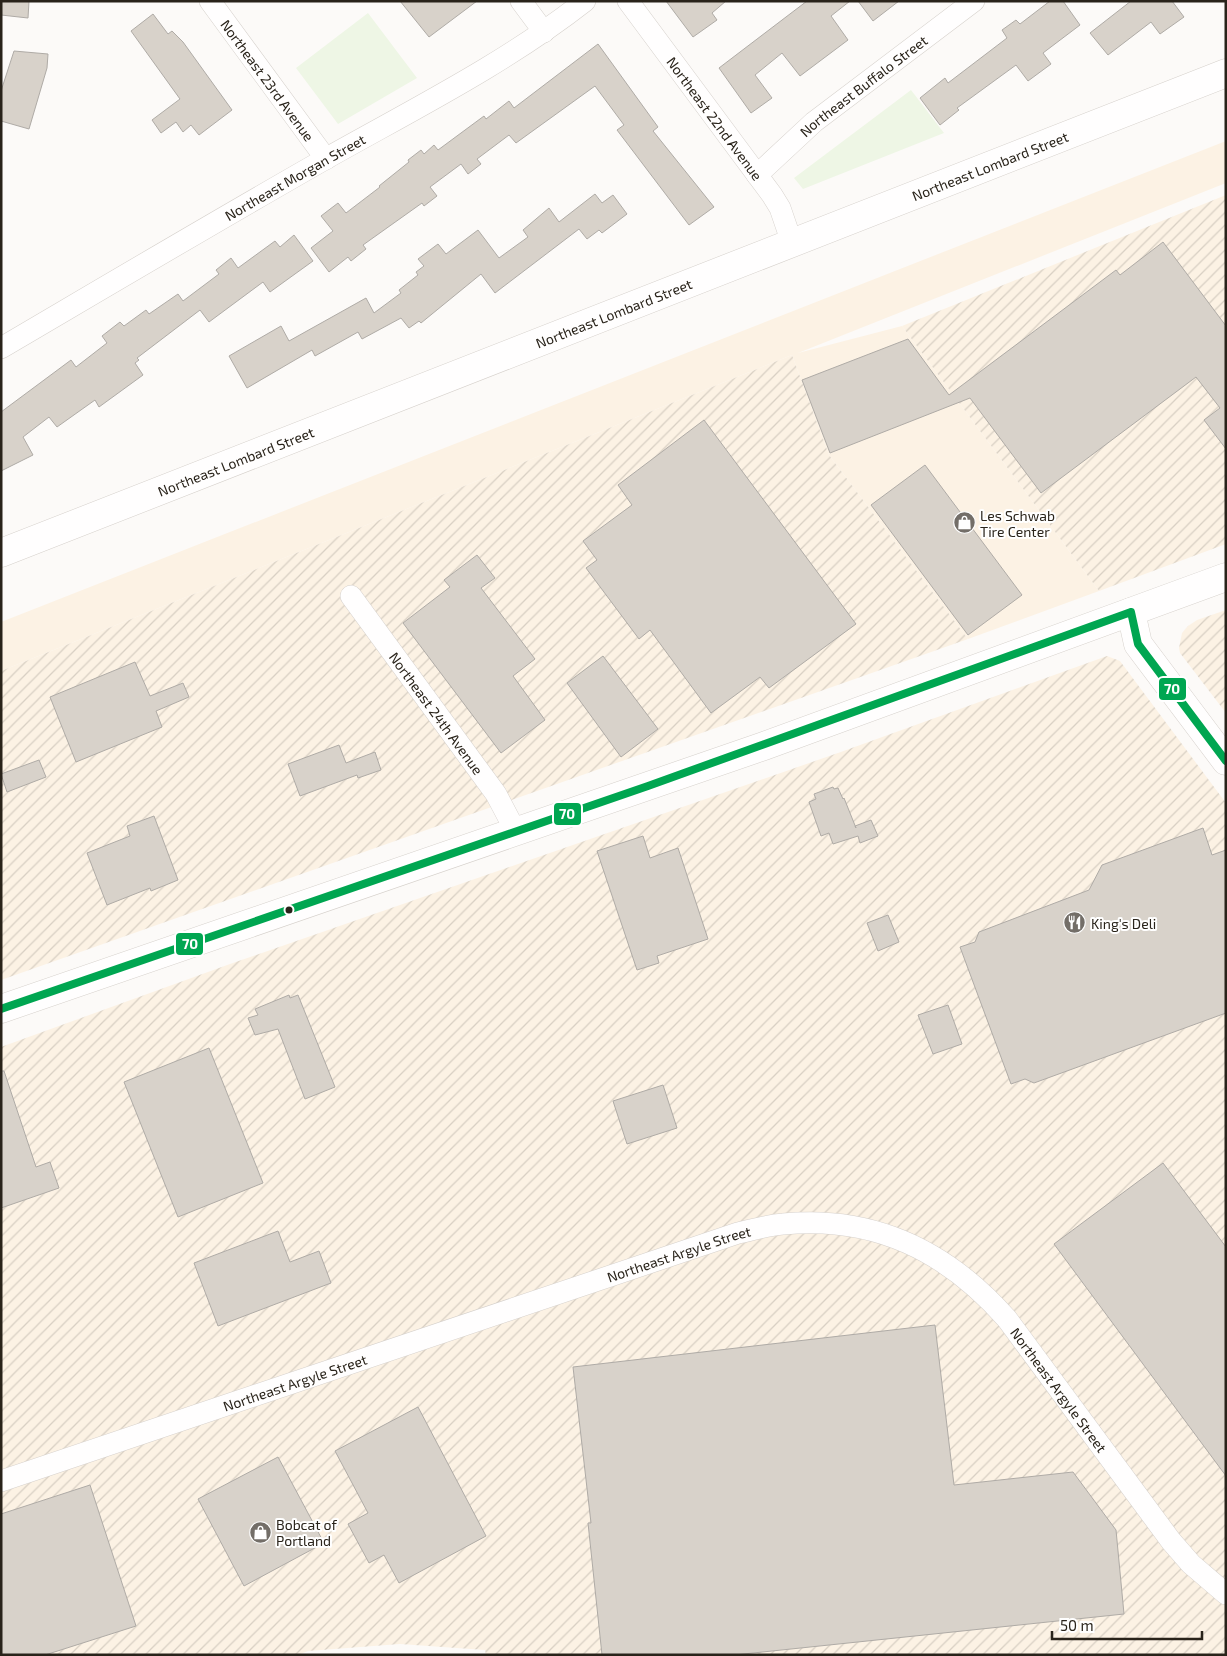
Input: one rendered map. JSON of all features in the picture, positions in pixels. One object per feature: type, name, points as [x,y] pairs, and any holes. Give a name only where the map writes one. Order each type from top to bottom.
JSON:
[{"type":"main road","name":"Northeast Lombard Street","points":[[1,552],[1226,73]]},
{"type":"main road","points":[[1,1008],[773,742],[1226,577]]},
{"type":"main road","points":[[1131,612],[1138,644],[1226,761]]},
{"type":"street","name":"Northeast 23rd Avenue","points":[[210,1],[326,159]]},
{"type":"street","points":[[521,1],[544,32]]},
{"type":"street","name":"Northeast Morgan Street","points":[[1,348],[544,32],[585,1]]},
{"type":"street","name":"Northeast 22nd Avenue","points":[[628,1],[780,208],[792,243]]},
{"type":"street","name":"Northeast Buffalo Street","points":[[757,175],[814,122],[974,1]]},
{"type":"street","name":"Northeast 24th Avenue","points":[[351,596],[496,794],[516,832]]},
{"type":"street","name":"Northeast Argyle Street","points":[[1,1481],[738,1233],[781,1224],[815,1222],[842,1224],[876,1230],[936,1257],[964,1276],[986,1296],[1007,1320],[1171,1540],[1197,1569],[1226,1594]]},
{"type":"shaded area","points":[[1226,141],[1226,183],[798,353],[902,326],[1099,591],[968,639],[829,455],[792,355],[1,671],[1,622]]},
{"type":"shaded area","points":[[1226,195],[1226,544],[1099,591],[902,326]]},
{"type":"shaded area","points":[[792,355],[829,455],[968,639],[1,980],[1,671]]},
{"type":"shaded area","points":[[1226,610],[1226,713],[1180,653],[1179,648],[1182,633],[1188,626],[1197,620]]},
{"type":"shaded area","points":[[1107,656],[1120,661],[1226,803],[1226,1655],[486,1655],[485,1650],[400,1644],[308,1651],[298,1655],[1,1655],[1,1047],[230,964],[838,753]]},
{"type":"green space","points":[[368,13],[417,78],[338,124],[296,68]]},
{"type":"green space","points":[[911,90],[944,133],[803,189],[794,178]]},
{"type":"building","points":[[1,1],[29,1],[28,18],[1,15]]},
{"type":"building","points":[[400,1],[477,1],[429,37]]},
{"type":"building","points":[[666,1],[726,1],[712,13],[717,20],[693,37]]},
{"type":"building","points":[[807,1],[850,1],[831,16],[848,40],[800,76],[782,53],[755,75],[772,98],[751,113],[719,68]]},
{"type":"building","points":[[858,1],[899,1],[873,21]]},
{"type":"building","points":[[1050,1],[1063,1],[1080,25],[1043,53],[1051,64],[1028,81],[1016,65],[957,108],[959,110],[940,125],[920,98],[945,78],[948,83],[1007,38],[1002,30],[1016,20],[1020,24]]},
{"type":"building","points":[[1131,1],[1172,1],[1184,17],[1160,34],[1151,22],[1108,55],[1090,33]]},
{"type":"building","points":[[153,14],[168,34],[172,31],[183,42],[232,110],[199,135],[191,125],[183,132],[176,122],[161,133],[152,120],[180,99],[131,31]]},
{"type":"building","points":[[598,44],[658,127],[653,131],[714,207],[689,225],[617,130],[624,125],[595,86],[516,143],[509,135],[477,159],[481,164],[468,174],[461,164],[430,187],[437,196],[424,206],[422,203],[363,245],[366,249],[351,261],[348,257],[329,272],[311,248],[333,231],[321,216],[338,203],[346,213],[380,187],[421,150],[424,154],[434,145],[438,150],[484,116],[486,119],[509,101],[514,108]]},
{"type":"building","points":[[14,51],[48,54],[47,68],[29,129],[1,121],[1,91]]},
{"type":"building","points":[[595,194],[602,203],[613,195],[627,214],[602,233],[599,230],[587,239],[579,229],[495,293],[481,274],[421,323],[419,321],[409,328],[401,318],[362,339],[358,332],[315,356],[312,350],[247,388],[229,356],[281,326],[289,341],[366,298],[374,313],[401,293],[399,290],[418,275],[416,272],[424,266],[418,259],[438,244],[446,254],[478,230],[499,258],[528,237],[523,230],[549,208],[559,222]]},
{"type":"building","points":[[294,235],[313,261],[270,292],[263,282],[209,322],[200,310],[137,358],[139,360],[135,363],[143,375],[99,407],[95,400],[57,427],[49,417],[23,437],[33,455],[1,471],[1,412],[71,360],[76,367],[107,343],[102,336],[120,322],[124,326],[146,310],[149,314],[178,294],[183,301],[219,274],[216,270],[231,258],[238,268],[275,241],[280,247]]},
{"type":"building","points":[[1163,242],[1226,326],[1226,449],[1204,420],[1220,408],[1196,377],[1041,493],[970,398],[830,453],[802,380],[908,339],[949,395],[1116,270],[1120,275]]},
{"type":"building","points":[[704,420],[856,624],[769,688],[760,677],[711,713],[650,630],[639,639],[586,568],[597,560],[583,541],[632,505],[618,485]]},
{"type":"building","points":[[925,465],[1022,595],[968,635],[871,505]]},
{"type":"building","points":[[477,555],[495,578],[481,588],[535,659],[513,676],[545,720],[501,753],[403,623],[450,587],[444,580]]},
{"type":"building","points":[[603,656],[658,729],[621,757],[567,683]]},
{"type":"building","points":[[135,662],[150,696],[183,683],[189,697],[156,711],[162,727],[76,762],[50,697]]},
{"type":"building","points":[[339,745],[346,763],[375,752],[381,770],[358,778],[357,775],[300,796],[288,764]]},
{"type":"building","points":[[39,760],[46,777],[7,792],[1,774]]},
{"type":"building","points":[[833,787],[834,789],[838,788],[844,798],[855,826],[871,820],[878,836],[860,843],[858,836],[833,844],[829,833],[821,836],[809,802],[816,799],[814,794]]},
{"type":"building","points":[[154,816],[178,880],[151,891],[150,888],[107,905],[87,853],[130,836],[127,826]]},
{"type":"building","points":[[1203,828],[1212,855],[1226,850],[1226,1013],[1034,1083],[1025,1079],[1011,1084],[960,947],[975,942],[979,932],[1089,890],[1102,865]]},
{"type":"building","points":[[643,836],[650,858],[678,848],[708,939],[657,956],[659,963],[637,970],[597,851]]},
{"type":"building","points":[[888,915],[899,942],[878,951],[867,923]]},
{"type":"building","points":[[289,995],[290,998],[298,995],[335,1087],[305,1099],[278,1029],[255,1035],[248,1018],[258,1015],[255,1009]]},
{"type":"building","points":[[948,1005],[962,1044],[933,1054],[918,1015]]},
{"type":"building","points":[[209,1048],[263,1183],[178,1217],[124,1082]]},
{"type":"building","points":[[1,1071],[4,1071],[36,1167],[50,1162],[59,1188],[1,1208]]},
{"type":"building","points":[[663,1085],[677,1128],[627,1144],[613,1101]]},
{"type":"building","points":[[1163,1163],[1226,1247],[1226,1476],[1054,1244]]},
{"type":"building","points":[[278,1231],[290,1262],[319,1251],[331,1283],[218,1326],[194,1263]]},
{"type":"building","points":[[935,1325],[954,1485],[1073,1472],[1116,1530],[1124,1614],[734,1655],[602,1655],[588,1523],[591,1523],[573,1367]]},
{"type":"building","points":[[418,1407],[486,1536],[399,1583],[384,1555],[369,1563],[348,1524],[368,1513],[335,1451]]},
{"type":"building","points":[[278,1457],[324,1543],[244,1586],[198,1499]]},
{"type":"building","points":[[90,1485],[136,1626],[45,1655],[1,1655],[1,1514]]},
{"type":"transit line","name":"70","points":[[1131,612],[1138,644],[1226,761]]},
{"type":"transit line","name":"70","points":[[1,1009],[648,786],[1131,612]]},
{"type":"place","name":"Les Schwab Tire Center","points":[[964,523]]},
{"type":"place","name":"King's Deli","points":[[1075,923]]},
{"type":"place","name":"Bobcat of Portland","points":[[260,1532]]}]
